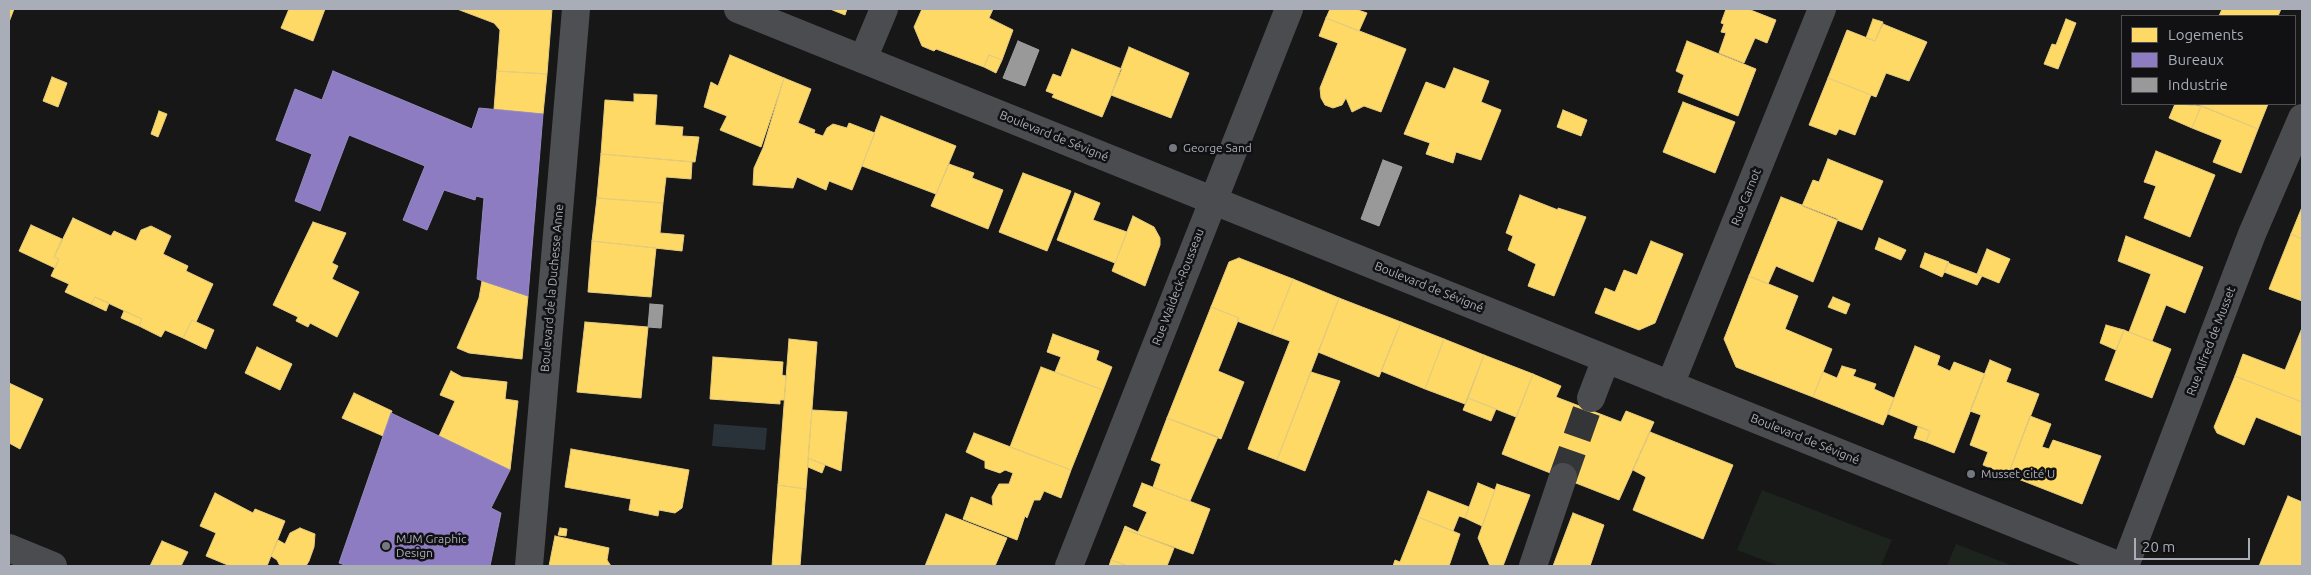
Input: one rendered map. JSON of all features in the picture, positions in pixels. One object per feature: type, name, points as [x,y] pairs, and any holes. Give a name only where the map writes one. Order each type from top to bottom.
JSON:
[{"type":"main road","name":"Boulevard de la Duchesse Anne","points":[[529,566],[576,9]]},
{"type":"street","name":"Boulevard de Sévigné","points":[[738,9],[2120,566]]},
{"type":"street","points":[[863,59],[884,9]]},
{"type":"street","name":"Rue Waldeck-Rousseau","points":[[1069,566],[1289,9]]},
{"type":"street","name":"Rue Carnot","points":[[1670,384],[1822,9]]},
{"type":"street","name":"Rue Alfred de Musset","points":[[2125,566],[2252,234],[2302,118]]},
{"type":"street","points":[[1591,398],[1606,359]]},
{"type":"street","points":[[1533,566],[1563,477]]},
{"type":"street","points":[[9,548],[53,566]]},
{"type":"shaded area","points":[[714,424],[767,428],[765,450],[712,446]]},
{"type":"shaded area","points":[[1762,490],[1892,540],[1881,566],[1779,566],[1737,550]]},
{"type":"shaded area","points":[[1956,544],[2013,566],[1947,566]]},
{"type":"building: Logements","points":[[9,9],[14,9],[9,22]]},
{"type":"building: Logements","points":[[289,9],[325,9],[313,41],[281,28]]},
{"type":"building: Logements","points":[[457,9],[552,9],[547,74],[497,71],[500,30],[494,23]]},
{"type":"building: Logements","points":[[830,9],[847,9],[845,15]]},
{"type":"building: Logements","points":[[922,9],[993,9],[989,18],[1013,30],[1002,60],[989,55],[984,67],[936,49],[934,51],[922,46],[914,27]]},
{"type":"building: Logements","points":[[1330,9],[1355,9],[1367,13],[1359,31],[1326,18]]},
{"type":"building: Logements","points":[[1726,9],[1748,9],[1776,20],[1767,43],[1755,38],[1744,63],[1719,53],[1726,33],[1721,32],[1724,24],[1721,23]]},
{"type":"building: Logements","points":[[2222,9],[2281,9],[2278,15],[2219,15]]},
{"type":"building: Logements","points":[[1326,18],[1406,49],[1381,112],[1364,106],[1352,112],[1346,98],[1342,105],[1333,108],[1325,105],[1321,98],[1320,88],[1338,43],[1319,36]]},
{"type":"building: Logements","points":[[1873,19],[1883,22],[1875,41],[1866,38]]},
{"type":"building: Logements","points":[[2066,19],[2076,23],[2058,69],[2044,64],[2052,44],[2056,45]]},
{"type":"building: Logements","points":[[1883,24],[1927,42],[1909,81],[1886,73],[1876,97],[1828,78],[1847,30],[1875,41]]},
{"type":"building: Logements","points":[[1687,41],[1756,69],[1738,116],[1678,92],[1684,75],[1676,71]]},
{"type":"building: Logements","points":[[1129,47],[1189,73],[1171,118],[1111,95]]},
{"type":"building: Logements","points":[[1072,49],[1122,69],[1102,117],[1052,97],[1054,94],[1046,91],[1053,74],[1061,77]]},
{"type":"building: Logements","points":[[730,55],[784,78],[761,147],[720,130],[727,116],[704,107],[711,82],[718,86]]},
{"type":"building: Logements","points":[[989,55],[1002,60],[996,73],[984,67]]},
{"type":"building: Logements","points":[[1454,68],[1489,81],[1481,102],[1501,110],[1481,160],[1456,152],[1453,163],[1426,154],[1430,143],[1404,134],[1426,82],[1445,89]]},
{"type":"building: Logements","points":[[497,71],[547,74],[543,114],[494,109]]},
{"type":"building: Logements","points":[[52,77],[67,83],[58,107],[43,101]]},
{"type":"building: Logements","points":[[784,78],[811,89],[798,123],[815,130],[814,133],[823,136],[827,128],[833,124],[847,128],[849,123],[875,133],[852,190],[829,181],[826,190],[797,177],[793,188],[753,185],[754,168],[763,148]]},
{"type":"building: Logements","points":[[1828,78],[1871,95],[1855,135],[1839,129],[1836,135],[1809,125]]},
{"type":"building: Logements","points":[[634,94],[657,95],[655,125],[683,127],[682,136],[699,137],[695,162],[601,154],[605,100],[634,102]]},
{"type":"building: Logements","points":[[1683,102],[1735,122],[1715,173],[1663,152]]},
{"type":"building: Logements","points":[[2175,105],[2201,106],[2192,128],[2169,118]]},
{"type":"building: Logements","points":[[2199,105],[2268,105],[2258,129]]},
{"type":"building: Logements","points":[[2201,106],[2258,129],[2241,173],[2213,162],[2222,140],[2192,128]]},
{"type":"building: Logements","points":[[1563,110],[1587,120],[1581,136],[1557,127]]},
{"type":"building: Logements","points":[[159,111],[167,114],[158,137],[151,134]]},
{"type":"building: Logements","points":[[881,116],[956,146],[936,194],[862,166]]},
{"type":"building: Logements","points":[[2156,151],[2215,175],[2190,237],[2144,218],[2156,186],[2144,182]]},
{"type":"building: Logements","points":[[601,154],[692,162],[691,179],[666,177],[663,203],[597,198]]},
{"type":"building: Logements","points":[[1828,159],[1883,181],[1862,230],[1802,206],[1813,180],[1819,182]]},
{"type":"building: Logements","points":[[949,164],[974,173],[972,178],[1003,190],[988,229],[931,206]]},
{"type":"building: Logements","points":[[1023,173],[1071,191],[1047,251],[999,232]]},
{"type":"building: Logements","points":[[1075,193],[1100,203],[1093,220],[1127,232],[1115,263],[1057,240]]},
{"type":"building: Logements","points":[[1520,195],[1558,210],[1558,208],[1586,217],[1554,296],[1528,286],[1536,264],[1508,250],[1513,236],[1506,233]]},
{"type":"building: Logements","points":[[1781,197],[1838,219],[1813,282],[1776,266],[1768,284],[1749,276]]},
{"type":"building: Logements","points":[[597,198],[663,203],[660,233],[684,235],[682,251],[592,241]]},
{"type":"building: Logements","points":[[2302,207],[2302,239],[2291,234]]},
{"type":"building: Logements","points":[[1133,216],[1154,227],[1160,238],[1160,245],[1145,286],[1112,271]]},
{"type":"building: Logements","points":[[73,218],[111,236],[114,231],[136,241],[141,230],[151,226],[171,236],[163,254],[188,266],[186,271],[213,284],[196,322],[192,320],[183,338],[165,330],[161,337],[139,326],[142,319],[95,297],[91,304],[65,292],[69,284],[51,276],[59,259],[54,257]]},
{"type":"building: Logements","points":[[313,222],[346,233],[332,263],[338,266],[332,279],[359,292],[337,337],[310,323],[308,327],[296,321],[298,317],[273,305]]},
{"type":"building: Logements","points":[[31,225],[62,239],[54,257],[59,259],[55,268],[19,251]]},
{"type":"building: Logements","points":[[2291,234],[2302,239],[2302,301],[2269,289]]},
{"type":"building: Logements","points":[[2126,236],[2203,267],[2185,313],[2166,305],[2152,341],[2129,332],[2151,274],[2118,261]]},
{"type":"building: Logements","points":[[1879,238],[1906,250],[1901,260],[1875,249]]},
{"type":"building: Logements","points":[[592,241],[656,248],[651,297],[588,292]]},
{"type":"building: Logements","points":[[1651,241],[1683,254],[1655,323],[1639,330],[1595,313],[1605,288],[1615,292],[1624,270],[1637,275]]},
{"type":"building: Logements","points":[[1987,249],[2010,259],[1999,283],[1977,274]]},
{"type":"building: Logements","points":[[1925,253],[1949,262],[1942,277],[1920,267]]},
{"type":"building: Logements","points":[[1239,258],[1293,279],[1271,334],[1237,321],[1239,318],[1211,307],[1229,262]]},
{"type":"building: Logements","points":[[1948,263],[1982,276],[1977,285],[1944,272]]},
{"type":"building: Logements","points":[[1749,276],[1798,296],[1785,329],[1832,349],[1813,397],[1736,367],[1724,339]]},
{"type":"building: Logements","points":[[1293,279],[1339,298],[1277,460],[1248,449],[1290,341],[1271,334]]},
{"type":"building: Logements","points":[[482,281],[528,296],[522,359],[469,353],[457,348],[479,298]]},
{"type":"building: Logements","points":[[95,297],[109,303],[106,311],[91,304]]},
{"type":"building: Logements","points":[[1833,297],[1850,304],[1846,314],[1828,307]]},
{"type":"building: Logements","points":[[1339,298],[1401,322],[1379,377],[1318,352]]},
{"type":"building: Logements","points":[[1211,307],[1239,318],[1218,371],[1244,382],[1221,439],[1167,418]]},
{"type":"building: Logements","points":[[124,311],[142,319],[139,326],[121,318]]},
{"type":"building: Logements","points":[[192,320],[214,330],[206,349],[183,338]]},
{"type":"building: Logements","points":[[585,322],[648,327],[641,398],[577,392]]},
{"type":"building: Logements","points":[[1401,322],[1444,339],[1425,389],[1381,371]]},
{"type":"building: Logements","points":[[2106,325],[2124,330],[2116,350],[2100,343]]},
{"type":"building: Logements","points":[[2302,328],[2302,402],[2235,376],[2243,354],[2285,370]]},
{"type":"building: Logements","points":[[2124,330],[2171,349],[2152,398],[2105,380]]},
{"type":"building: Logements","points":[[1053,334],[1099,351],[1096,360],[1112,367],[1103,390],[1055,372],[1061,357],[1047,352]]},
{"type":"building: Logements","points":[[789,339],[817,342],[806,489],[778,485]]},
{"type":"building: Logements","points":[[1444,339],[1484,355],[1465,404],[1425,389]]},
{"type":"building: Logements","points":[[1915,346],[1940,356],[1937,365],[1950,371],[1954,362],[1985,374],[1954,453],[1926,442],[1930,431],[1888,414]]},
{"type":"building: Logements","points":[[257,347],[292,364],[280,390],[245,373]]},
{"type":"building: Logements","points":[[1484,355],[1533,374],[1516,417],[1468,398]]},
{"type":"building: Logements","points":[[713,357],[783,362],[782,375],[786,376],[784,400],[780,400],[780,404],[710,399]]},
{"type":"building: Logements","points":[[1990,360],[2011,369],[2006,382],[2039,394],[2008,475],[1983,465],[1988,452],[1970,445],[1981,415],[1970,411]]},
{"type":"building: Logements","points":[[1842,366],[1856,370],[1853,376],[1876,384],[1874,389],[1894,398],[1883,425],[1813,397],[1823,372],[1837,378]]},
{"type":"building: Logements","points":[[1041,367],[1103,390],[1071,470],[1010,447]]},
{"type":"building: Logements","points":[[451,371],[462,377],[507,382],[505,399],[518,401],[510,470],[439,436],[455,401],[440,395]]},
{"type":"building: Logements","points":[[1311,372],[1340,381],[1305,471],[1277,460]]},
{"type":"building: Logements","points":[[1533,374],[1561,386],[1556,397],[1621,422],[1626,411],[1654,422],[1619,500],[1502,454]]},
{"type":"building: Logements","points":[[2235,376],[2302,402],[2302,436],[2256,417],[2244,445],[2217,433],[2214,427]]},
{"type":"building: Logements","points":[[9,383],[43,399],[20,449],[9,443]]},
{"type":"building: Logements","points":[[354,393],[392,411],[383,436],[342,418]]},
{"type":"building: Logements","points":[[1468,398],[1496,409],[1491,421],[1463,410]]},
{"type":"building: Logements","points":[[812,410],[847,412],[841,471],[808,458]]},
{"type":"building: Logements","points":[[2030,416],[2051,424],[2042,447],[2049,449],[2053,440],[2101,456],[2082,504],[2008,475]]},
{"type":"building: Logements","points":[[1167,418],[1218,437],[1190,501],[1153,487],[1161,464],[1151,460]]},
{"type":"building: Logements","points":[[1918,427],[1930,431],[1926,442],[1914,438]]},
{"type":"building: Logements","points":[[1650,432],[1733,465],[1703,539],[1633,510],[1646,477],[1633,470]]},
{"type":"building: Logements","points":[[974,433],[1071,470],[1061,498],[1044,491],[1040,500],[1034,500],[1027,518],[1025,516],[1017,540],[963,519],[971,497],[993,506],[992,497],[999,484],[1009,484],[1013,473],[1005,470],[1000,473],[985,468],[985,461],[966,452]]},
{"type":"building: Logements","points":[[571,449],[689,470],[682,508],[675,513],[659,510],[658,516],[629,510],[631,499],[565,487]]},
{"type":"building: Logements","points":[[808,458],[825,465],[822,473],[808,467]]},
{"type":"building: Logements","points":[[1142,483],[1210,509],[1193,554],[1124,529],[1125,526],[1138,532],[1147,512],[1133,506]]},
{"type":"building: Logements","points":[[1478,483],[1495,490],[1482,526],[1465,518]]},
{"type":"building: Logements","points":[[1497,484],[1530,495],[1503,566],[1490,566],[1478,538]]},
{"type":"building: Logements","points":[[778,485],[806,489],[800,566],[772,566]]},
{"type":"building: Logements","points":[[1428,491],[1469,507],[1465,518],[1459,516],[1453,531],[1418,517]]},
{"type":"building: Logements","points":[[215,493],[253,513],[255,509],[285,521],[267,566],[230,566],[206,556],[216,533],[200,526]]},
{"type":"building: Logements","points":[[2288,496],[2302,502],[2302,566],[2259,566]]},
{"type":"building: Logements","points":[[1573,513],[1604,525],[1590,566],[1553,566]]},
{"type":"building: Logements","points":[[946,514],[1007,538],[995,566],[925,566]]},
{"type":"building: Logements","points":[[1418,517],[1460,534],[1449,566],[1393,566],[1395,560],[1400,562]]},
{"type":"building: Logements","points":[[300,528],[315,534],[314,547],[309,561],[306,566],[280,566],[277,560],[271,556],[278,540],[285,544],[290,533]]},
{"type":"building: Logements","points":[[560,528],[567,529],[566,536],[558,535]]},
{"type":"building: Logements","points":[[1124,529],[1174,548],[1167,566],[1128,566],[1111,560]]},
{"type":"building: Logements","points":[[555,536],[609,548],[607,560],[611,566],[549,566]]},
{"type":"building: Logements","points":[[162,541],[188,552],[181,566],[150,566]]},
{"type":"building: Logements","points":[[1111,560],[1128,566],[1109,566]]},
{"type":"building: Bureaux","points":[[333,71],[472,129],[479,108],[543,114],[528,296],[477,279],[484,198],[476,196],[475,200],[444,190],[427,230],[403,220],[425,166],[349,135],[320,211],[295,201],[312,154],[276,140],[295,89],[322,100]]},
{"type":"building: Bureaux","points":[[391,413],[510,470],[491,508],[501,513],[490,566],[348,566],[339,563]]},
{"type":"building: Industrie","points":[[1018,41],[1039,50],[1025,86],[1003,78]]},
{"type":"building: Industrie","points":[[1383,160],[1402,167],[1379,226],[1361,219]]},
{"type":"building: Industrie","points":[[650,304],[663,305],[661,328],[648,327]]},
{"type":"tunnel","points":[[1563,477],[1591,398]]},
{"type":"place","name":"George Sand","points":[[1173,148]]},
{"type":"place","name":"Musset Cité U","points":[[1971,474]]},
{"type":"place","name":"MJM Graphic Design","points":[[386,546]]}]
